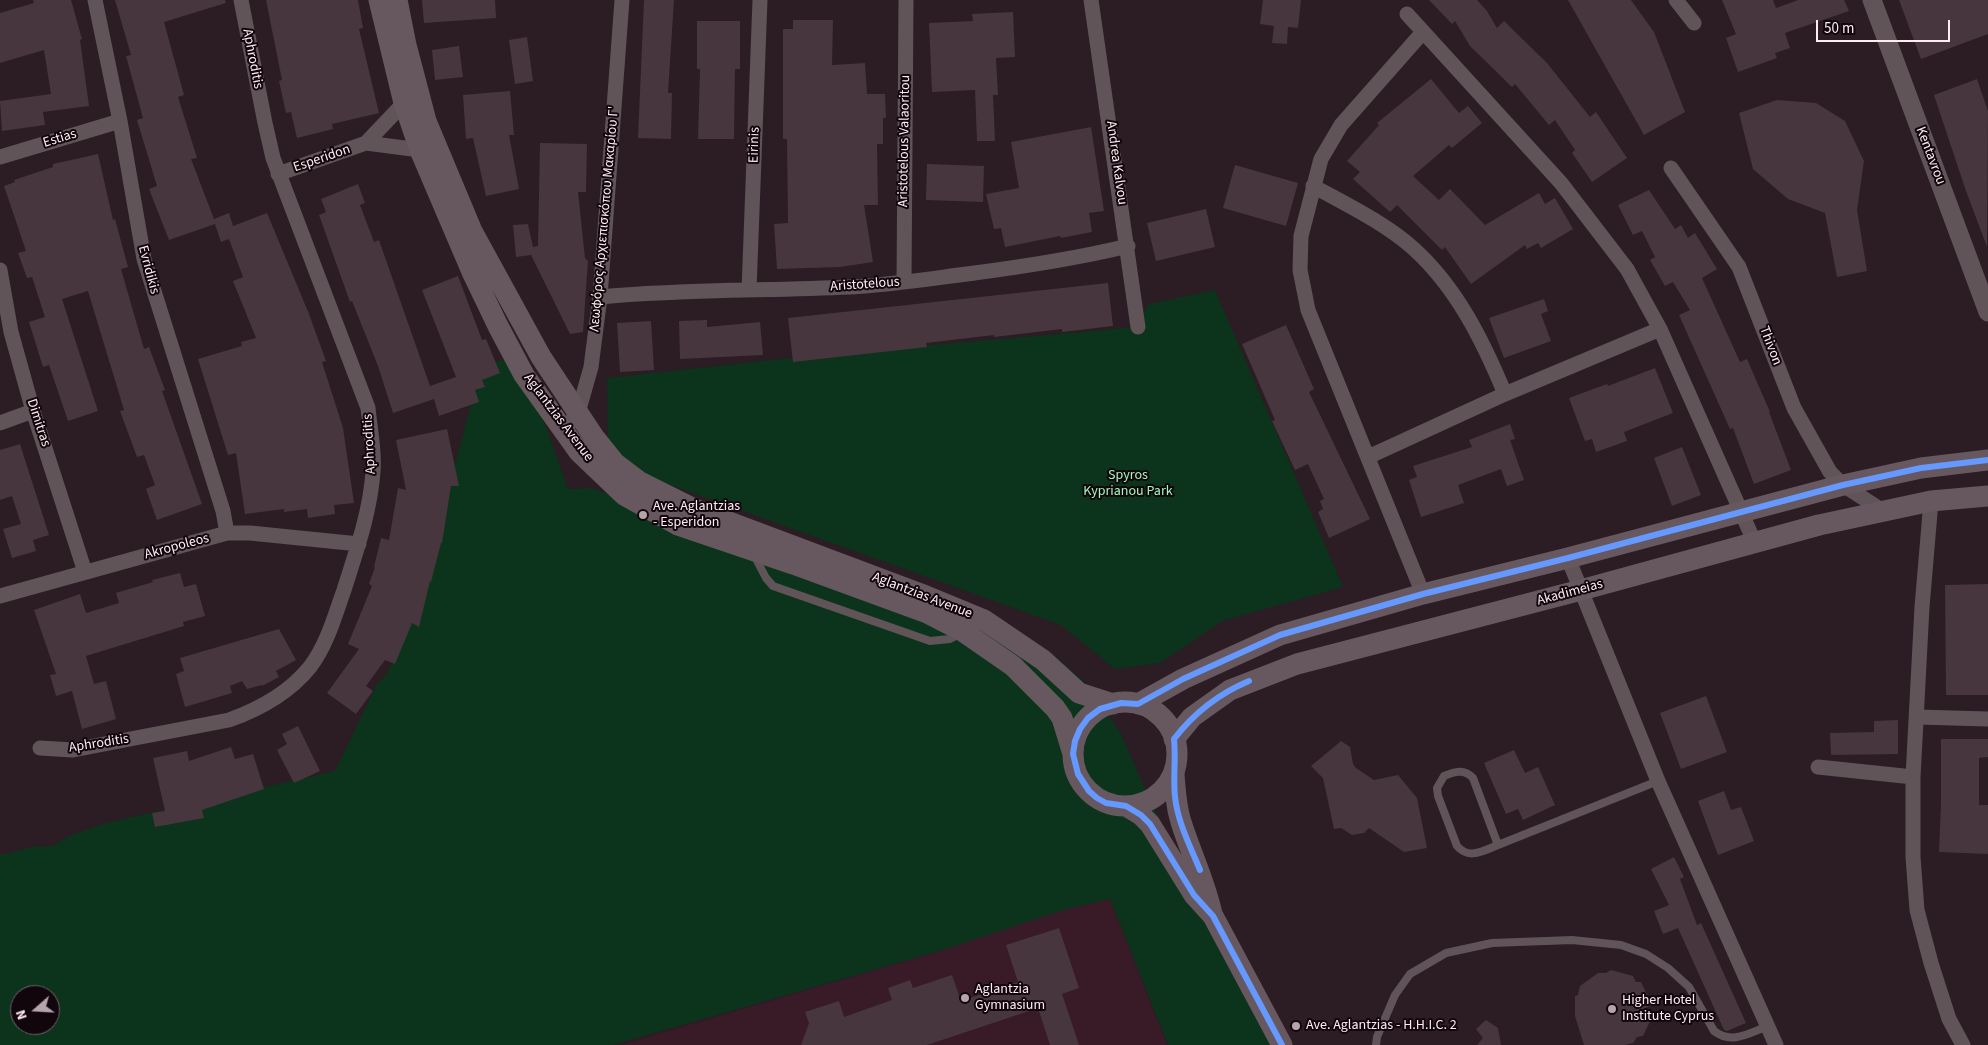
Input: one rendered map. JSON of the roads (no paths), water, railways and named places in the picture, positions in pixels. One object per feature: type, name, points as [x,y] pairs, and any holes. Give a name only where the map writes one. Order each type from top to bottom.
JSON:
[{"type":"main road","name":"Aglantzias Avenue","points":[[379,0],[404,103],[420,150],[498,326],[526,378],[579,452],[624,495],[678,525],[793,564],[927,613],[964,632],[1013,666],[1055,708],[1062,718],[1074,754]]},
{"type":"main road","name":"Aglantzias Avenue","points":[[397,0],[406,45],[426,121],[472,231],[541,357],[594,437],[615,463],[640,482],[692,508],[984,620],[1043,660],[1079,693],[1113,704]]},
{"type":"main road","points":[[1138,704],[1183,679],[1280,635],[1423,594],[1568,558],[1843,485],[1921,468],[1988,460]]},
{"type":"main road","name":"Akadimeias","points":[[1174,739],[1192,717],[1230,690],[1296,664],[1581,590],[1754,541],[1931,501],[1988,496]]},
{"type":"main road","points":[[1174,773],[1167,785],[1158,794],[1143,803],[1126,806],[1106,803],[1089,791],[1078,774],[1074,754],[1078,735],[1088,718],[1100,709],[1113,704],[1138,704],[1150,709],[1161,717],[1169,727],[1174,739],[1177,756],[1174,773],[1175,798],[1181,822],[1207,888],[1213,916]]},
{"type":"main road","points":[[1126,806],[1141,815],[1150,824],[1194,895],[1213,916],[1282,1045]]},
{"type":"street","name":"Evridikis","points":[[95,0],[120,121],[144,258],[223,511],[227,533]]},
{"type":"street","name":"Aphroditis","points":[[40,748],[73,750],[229,720],[252,712],[271,701],[296,683],[311,666],[321,649],[334,620],[359,544],[373,472],[372,438],[368,408],[278,174],[265,123],[241,0]]},
{"type":"street","name":"Λεωφόρος Αρχιεπισκόπου Μακαρίου Γ'","points":[[564,430],[578,413],[591,368],[600,297],[622,0]]},
{"type":"street","name":"Eirinis","points":[[749,290],[760,0]]},
{"type":"street","name":"Aristotelous Valaoritou","points":[[904,282],[906,0]]},
{"type":"street","name":"Andrea Kalvou","points":[[1091,0],[1128,246],[1138,327]]},
{"type":"street","points":[[1676,0],[1694,23]]},
{"type":"street","name":"Kentavrou","points":[[1872,0],[1986,300]]},
{"type":"street","points":[[1407,14],[1578,203],[1627,269],[1660,329],[1754,541]]},
{"type":"street","points":[[1423,32],[1341,125],[1322,159],[1313,186],[1301,236],[1300,270],[1308,310],[1423,594]]},
{"type":"street","name":"Esperidon","points":[[366,143],[404,103]]},
{"type":"street","name":"Estias","points":[[0,157],[120,121]]},
{"type":"street","name":"Esperidon","points":[[278,174],[366,143],[420,150]]},
{"type":"street","name":"Thivon","points":[[1671,168],[1739,267],[1794,408],[1830,472],[1843,485],[1882,511]]},
{"type":"street","points":[[1313,186],[1392,234],[1413,249],[1431,268],[1460,306],[1479,336],[1505,394]]},
{"type":"street","name":"Aristotelous","points":[[600,297],[850,287],[904,282],[1008,268],[1095,254],[1128,246]]},
{"type":"street","name":"Dimitras","points":[[0,270],[11,332],[33,411],[85,572]]},
{"type":"street","points":[[1368,457],[1505,394],[1660,329]]},
{"type":"street","points":[[0,423],[33,411]]},
{"type":"street","points":[[1931,501],[1922,607],[1913,777],[1913,857],[1917,910],[1930,964],[1949,1019],[1963,1045]]},
{"type":"street","name":"Akropoleos","points":[[0,596],[227,533],[250,533],[359,544]]},
{"type":"street","points":[[1568,558],[1658,781],[1776,1045]]},
{"type":"street","points":[[1917,717],[1988,719]]},
{"type":"street","points":[[1818,767],[1913,777]]},
{"type":"lane","points":[[1498,845],[1473,778],[1469,774],[1458,771],[1444,776],[1437,788],[1438,796],[1456,846],[1460,851],[1472,855],[1498,845],[1658,781]]},
{"type":"lane","points":[[1376,1045],[1377,1037],[1395,995],[1410,974],[1446,953],[1492,943],[1572,940],[1621,946],[1646,954],[1668,968],[1689,987],[1714,1030],[1720,1035],[1732,1038],[1768,1026]]},
{"type":"place","name":"Ave. Aglantzias - Esperidon","points":[[643,515]]},
{"type":"place","name":"Aglantzia Gymnasium","points":[[965,998]]},
{"type":"place","name":"Higher Hotel Institute Cyprus","points":[[1612,1009]]},
{"type":"place","name":"Ave. Aglantzias - H.H.I.C. 2","points":[[1296,1026]]},
{"type":"park label","name":"Spyros Kyprianou Park","points":[[1128,484]]}]
